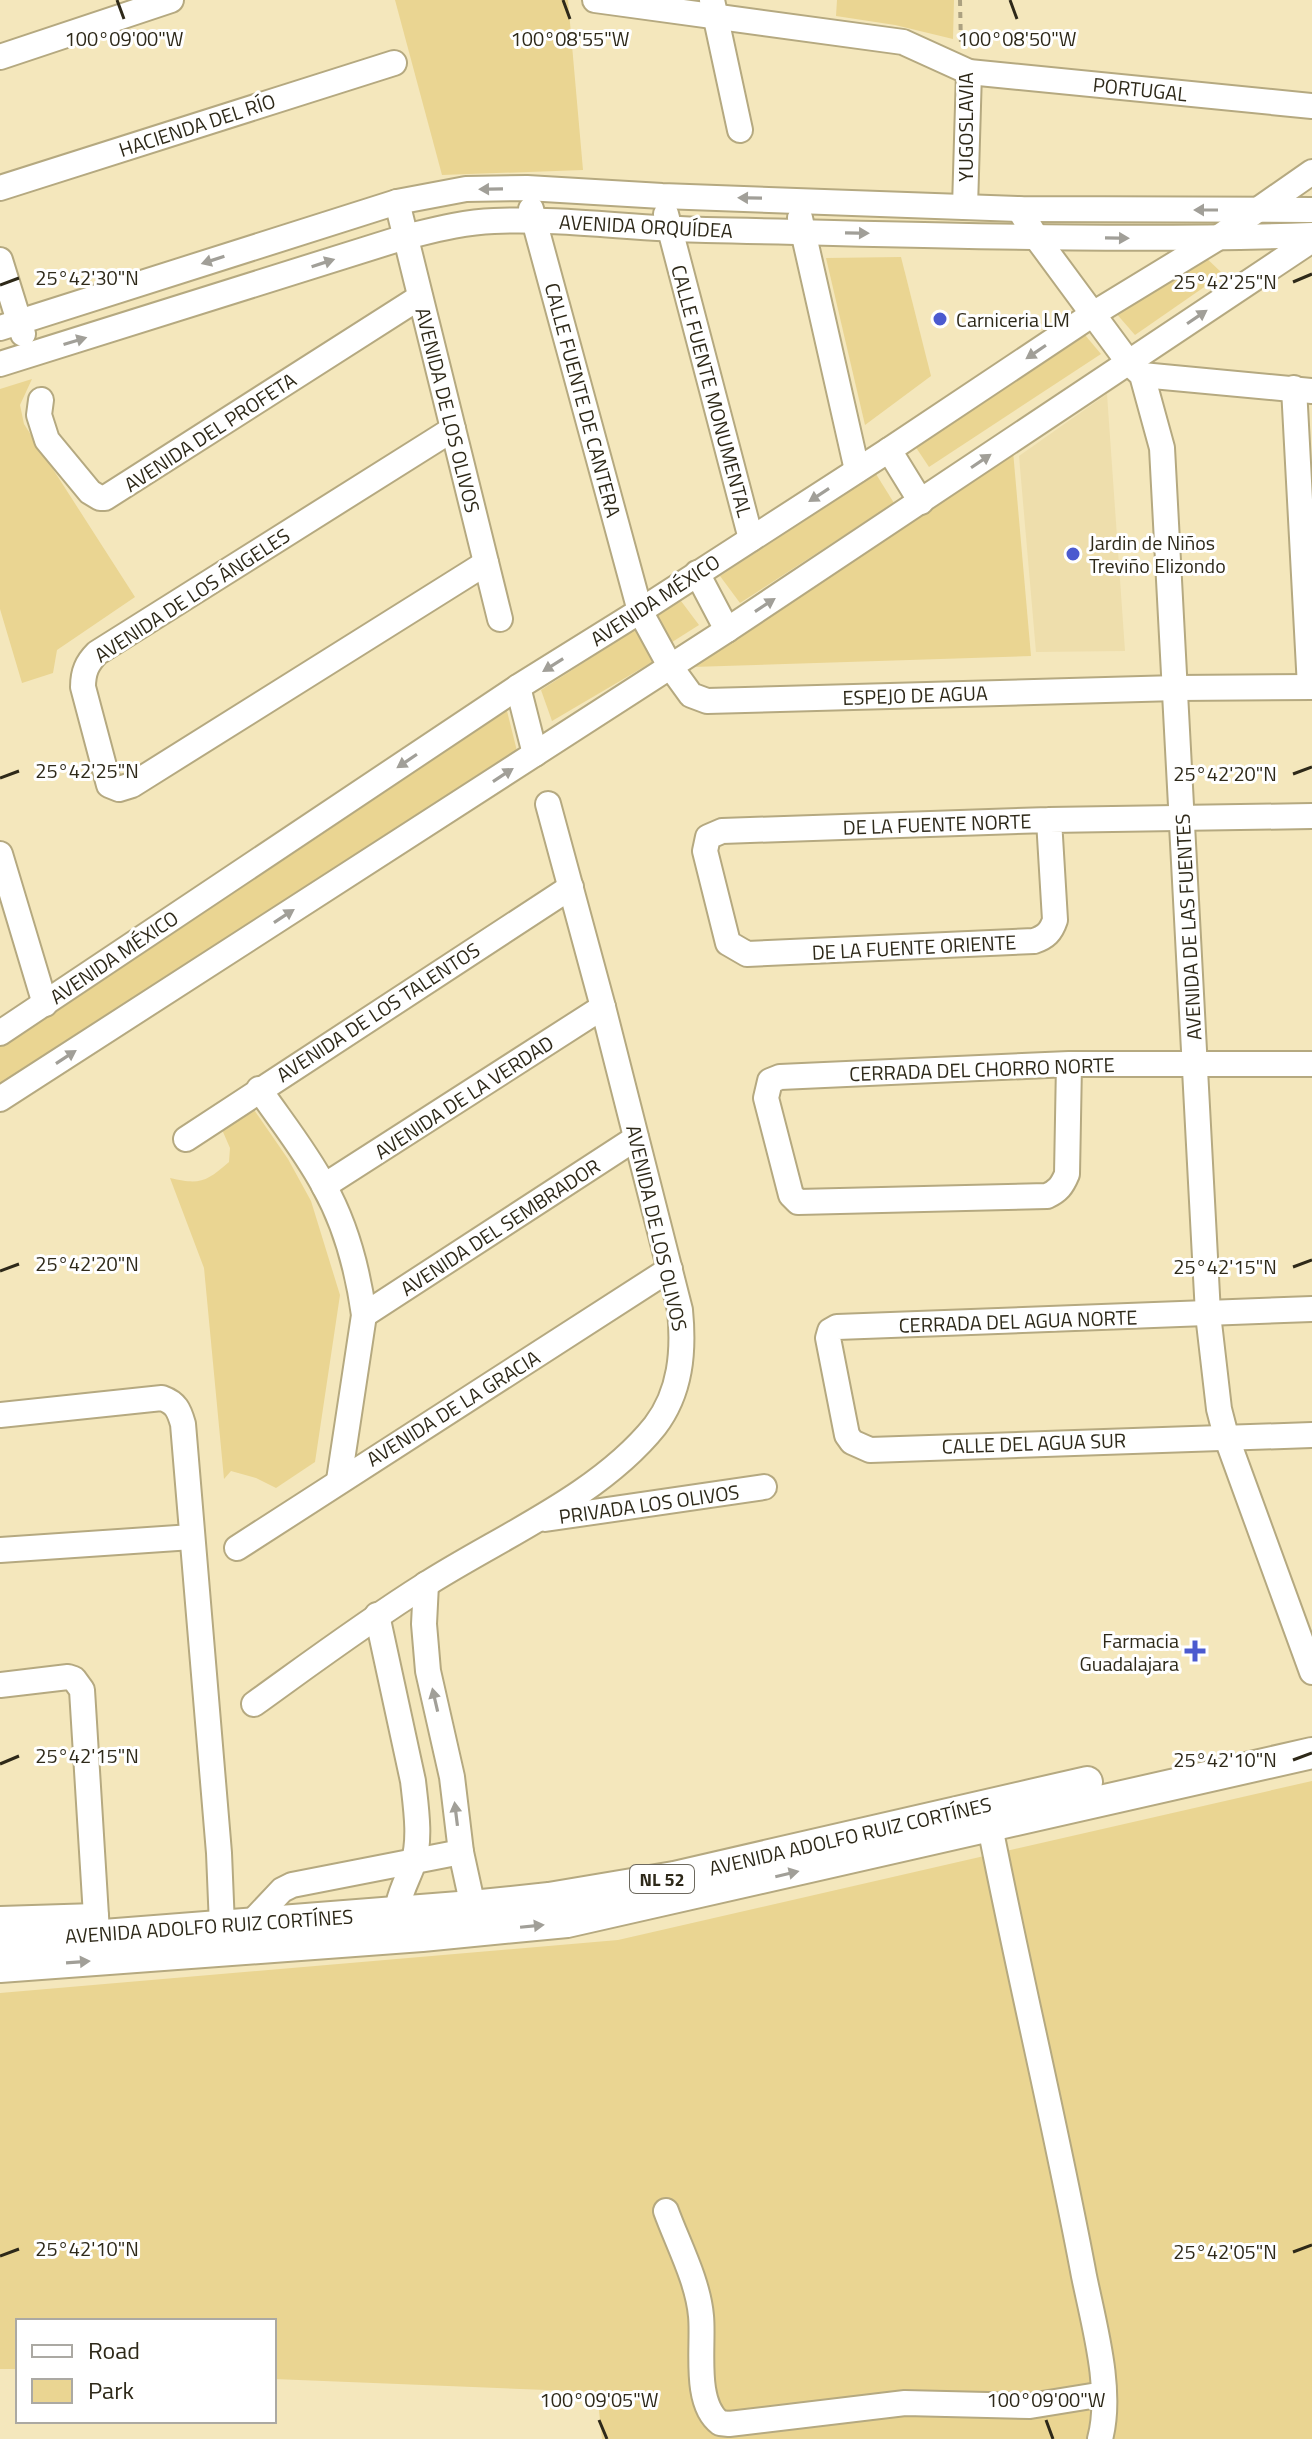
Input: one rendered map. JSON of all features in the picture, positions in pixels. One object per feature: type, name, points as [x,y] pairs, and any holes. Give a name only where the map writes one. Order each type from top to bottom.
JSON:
[{"type":"main road","name":"AVENIDA ADOLFO RUIZ CORTÍNES","points":[[0,1943],[97,1925],[407,1925],[472,1906],[549,1898],[674,1877],[988,1815],[1312,1732]]},
{"type":"main road","points":[[0,1967],[300,1946],[407,1925],[582,1920],[988,1815],[1312,1753]]},
{"type":"street","points":[[0,57],[171,0]]},
{"type":"street","name":"PORTUGAL","points":[[595,0],[714,9],[903,42],[969,72],[1312,106]]},
{"type":"street","points":[[714,9],[740,130]]},
{"type":"street","name":"HACIENDA DEL RÍO","points":[[0,188],[394,63]]},
{"type":"street","name":"YUGOSLAVIA","points":[[965,207],[969,72]]},
{"type":"street","name":"AVENIDA MÉXICO","points":[[0,1033],[518,687],[889,450],[1093,314],[1216,239],[1312,172]]},
{"type":"street","name":"AVENIDA ORQUÍDEA","points":[[9,325],[397,202],[466,189],[527,188],[1019,209],[1312,210]]},
{"type":"street","name":"CALLE FUENTE DE CANTERA","points":[[527,188],[640,611],[670,666]]},
{"type":"street","name":"CALLE FUENTE MONUMENTAL","points":[[662,196],[751,539]]},
{"type":"street","points":[[796,200],[857,470]]},
{"type":"street","name":"AVENIDA DE LOS OLIVOS","points":[[397,202],[500,619]]},
{"type":"street","name":"AVENIDA DE LAS FUENTES","points":[[1019,209],[1036,237],[1135,369],[1162,448],[1208,1314],[1219,1409],[1226,1436],[1312,1672]]},
{"type":"street","name":"AVENIDA ORQUÍDEA","points":[[0,364],[405,237],[456,225],[492,221],[669,229],[1036,237],[1312,238]]},
{"type":"street","points":[[0,1099],[921,502],[1135,369],[1312,238]]},
{"type":"street","points":[[0,260],[9,325],[31,355]]},
{"type":"street","name":"AVENIDA DEL PROFETA","points":[[41,400],[39,415],[47,440],[90,492],[105,498],[420,297]]},
{"type":"street","points":[[1135,369],[1303,389],[1311,687]]},
{"type":"street","name":"AVENIDA DE LOS ÁNGELES","points":[[453,429],[97,653],[89,661],[83,687],[109,785],[119,789],[132,785],[486,563]]},
{"type":"street","points":[[889,450],[921,502]]},
{"type":"street","points":[[697,573],[727,630]]},
{"type":"street","name":"ESPEJO DE AGUA","points":[[670,666],[691,695],[707,701],[1311,687]]},
{"type":"street","points":[[518,687],[535,754]]},
{"type":"street","name":"AVENIDA DE LOS OLIVOS","points":[[254,1704],[377,1615],[575,1495],[621,1459],[655,1425],[676,1389],[684,1345],[680,1310],[548,804]]},
{"type":"street","name":"DE LA FUENTE NORTE","points":[[758,954],[737,951],[728,943],[705,851],[708,837],[722,831],[1049,820],[1312,816]]},
{"type":"street","name":"DE LA FUENTE ORIENTE","points":[[758,954],[1034,941],[1044,938],[1055,920],[1049,820]]},
{"type":"street","points":[[0,854],[45,1004]]},
{"type":"street","name":"AVENIDA DE LOS TALENTOS","points":[[186,1139],[571,887]]},
{"type":"street","name":"AVENIDA DE LA VERDAD","points":[[324,1186],[603,1007]]},
{"type":"street","name":"CERRADA DEL CHORRO NORTE","points":[[1069,1064],[1067,1174],[1063,1185],[1055,1193],[1047,1196],[814,1202],[794,1199],[766,1098],[770,1081],[780,1077],[1069,1064],[1312,1064]]},
{"type":"street","points":[[259,1089],[324,1186],[351,1254],[364,1315],[339,1480]]},
{"type":"street","name":"AVENIDA DEL SEMBRADOR","points":[[364,1315],[636,1138]]},
{"type":"street","name":"AVENIDA DE LA GRACIA","points":[[237,1548],[670,1269]]},
{"type":"street","name":"CERRADA DEL AGUA NORTE","points":[[847,1435],[828,1338],[830,1331],[837,1327],[1312,1309]]},
{"type":"street","points":[[0,1415],[162,1398],[171,1401],[178,1410],[183,1424],[218,1838],[236,1925],[292,1885],[461,1852]]},
{"type":"street","name":"CALLE DEL AGUA SUR","points":[[847,1435],[852,1442],[870,1450],[1312,1435]]},
{"type":"street","name":"PRIVADA LOS OLIVOS","points":[[535,1521],[764,1487]]},
{"type":"street","points":[[0,1550],[192,1537]]},
{"type":"street","points":[[426,1584],[424,1624],[428,1671],[452,1777],[461,1852],[472,1906]]},
{"type":"street","points":[[377,1615],[413,1781],[416,1834],[407,1925]]},
{"type":"street","points":[[0,1685],[68,1677],[79,1683],[82,1690],[97,1925],[0,1919]]},
{"type":"street","points":[[988,1815],[1069,2191],[1094,2324],[1104,2394],[1105,2423],[1100,2439]]},
{"type":"street","points":[[666,2211],[698,2296],[704,2391],[711,2413],[720,2423],[905,2403],[1030,2406],[1104,2394]]},
{"type":"path","name":"YUGOSLAVIA","points":[[960,0],[961,51],[969,72]]},
{"type":"shaded area","name":"Jardin de Niños Treviño Elizondo","points":[[1107,394],[1125,651],[1036,652],[1019,456]]},
{"type":"green space","points":[[395,0],[568,0],[583,170],[442,175]]},
{"type":"green space","points":[[837,0],[954,0],[953,39],[895,25],[836,16]]},
{"type":"green space","points":[[1201,253],[1223,274],[1135,335],[1115,312]]},
{"type":"green space","points":[[901,257],[931,376],[865,425],[826,258]]},
{"type":"green space","points":[[1080,329],[1101,354],[929,467],[913,443]]},
{"type":"green space","points":[[32,379],[20,405],[24,424],[135,597],[57,650],[53,673],[22,683],[0,609],[0,389]]},
{"type":"green space","points":[[1013,451],[1031,656],[692,667]]},
{"type":"green space","points":[[876,474],[894,503],[740,603],[720,576]]},
{"type":"green space","points":[[681,601],[699,625],[669,644],[657,615]]},
{"type":"green space","points":[[642,625],[654,661],[552,721],[541,690]]},
{"type":"green space","points":[[506,707],[517,751],[0,1090],[0,1041]]},
{"type":"green space","points":[[248,1101],[288,1159],[311,1201],[340,1295],[315,1462],[276,1488],[231,1471],[224,1479],[204,1268],[170,1178],[202,1180],[229,1162],[230,1148],[220,1125]]},
{"type":"green space","points":[[1312,1781],[1312,2439],[602,2439],[597,2392],[276,2379],[276,2319],[16,2319],[16,2369],[0,2369],[0,1993],[618,1940]]},
{"type":"place","name":"Carniceria LM","points":[[940,319]]},
{"type":"place","name":"Jardin de Niños Treviño Elizondo","points":[[1073,554]]},
{"type":"place","name":"Farmacia Guadalajara","points":[[1195,1651]]}]
